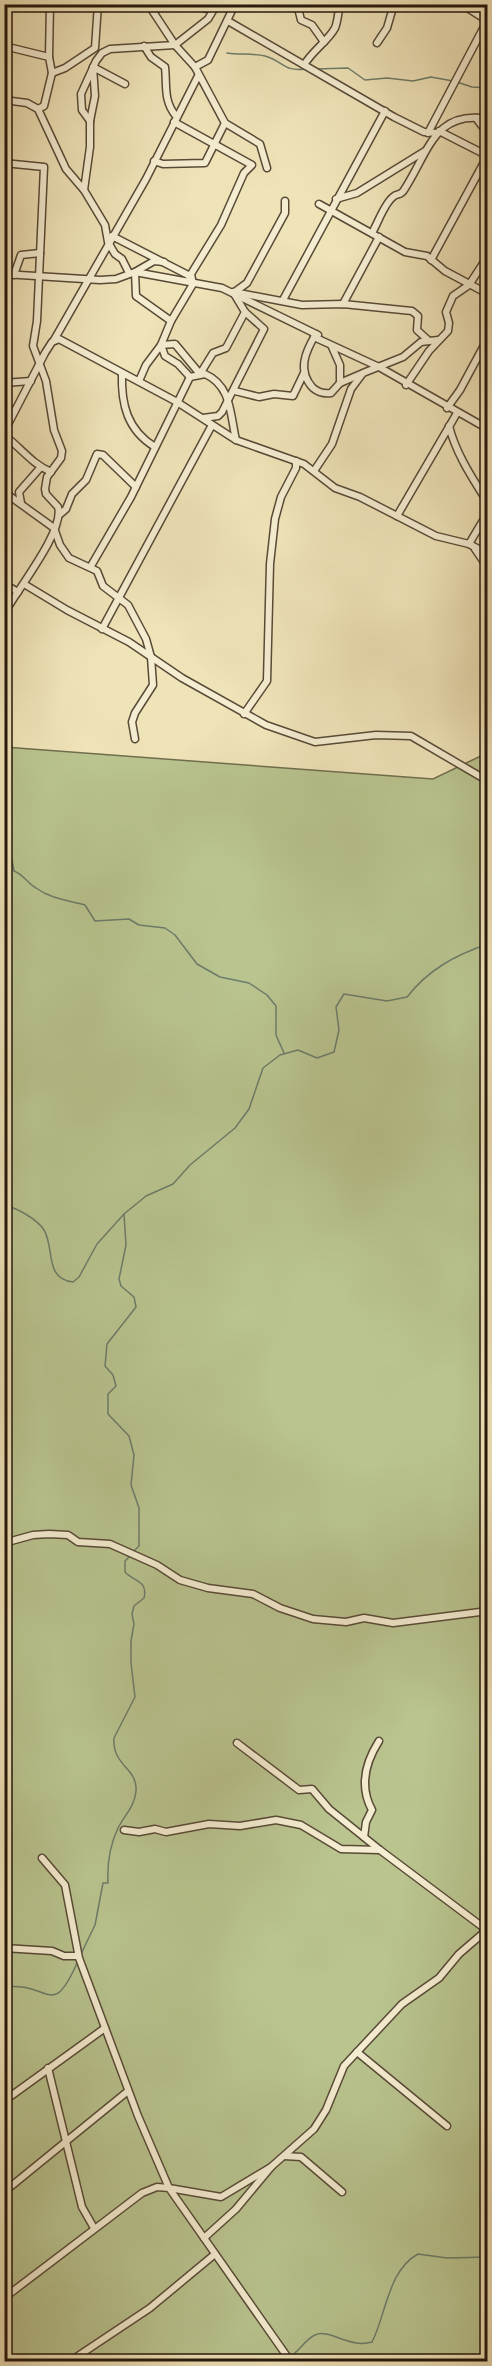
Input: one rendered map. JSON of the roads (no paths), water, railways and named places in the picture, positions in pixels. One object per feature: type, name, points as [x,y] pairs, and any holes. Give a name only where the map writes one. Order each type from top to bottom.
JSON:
[{"type":"street","points":[[38,109],[44,106],[51,73],[50,4]]},
{"type":"street","points":[[51,73],[95,48],[98,4]]},
{"type":"street","points":[[148,4],[175,45],[195,67],[225,123],[260,144],[267,168]]},
{"type":"street","points":[[90,121],[82,111],[81,94],[102,53],[110,49],[175,45],[208,19],[215,8],[184,4]]},
{"type":"street","points":[[195,67],[208,60],[235,4]]},
{"type":"street","points":[[297,4],[301,20],[312,26],[324,42]]},
{"type":"street","points":[[304,64],[314,49],[324,42],[335,28],[340,4]]},
{"type":"street","points":[[377,43],[387,28],[394,4]]},
{"type":"street","points":[[428,133],[487,21],[461,4]]},
{"type":"street","points":[[228,21],[385,111],[428,133],[438,132],[487,156],[431,260]]},
{"type":"street","points":[[4,46],[49,57]]},
{"type":"street","points":[[140,381],[146,365],[161,345],[171,321],[193,284],[190,274],[221,225],[244,173],[252,165],[175,119],[168,102],[163,79],[165,67],[151,57],[144,46]]},
{"type":"street","points":[[93,67],[125,84]]},
{"type":"street","points":[[84,190],[90,147],[90,121],[95,96],[93,67]]},
{"type":"street","points":[[51,472],[40,468],[4,434],[39,366],[154,161],[198,76]]},
{"type":"street","points":[[4,100],[27,103],[38,109],[66,169],[84,190],[105,225],[115,254],[132,272],[136,296],[171,321]]},
{"type":"street","points":[[283,300],[385,111]]},
{"type":"street","points":[[372,233],[392,198],[404,191],[426,151],[446,124],[473,116],[488,119]]},
{"type":"street","points":[[473,116],[488,134]]},
{"type":"street","points":[[154,161],[163,164],[205,163],[225,123]]},
{"type":"street","points":[[336,199],[357,193],[426,151]]},
{"type":"street","points":[[4,163],[44,167],[37,321],[33,341],[39,366],[46,381],[54,430],[62,451],[61,458],[45,482],[45,494],[55,502],[59,515]]},
{"type":"street","points":[[233,292],[241,289],[247,283],[285,213],[285,201]]},
{"type":"street","points":[[318,204],[405,252],[419,253],[469,285],[488,294]]},
{"type":"street","points":[[343,304],[379,237]]},
{"type":"street","points":[[110,239],[188,275],[193,284]]},
{"type":"street","points":[[14,275],[21,255],[39,253]]},
{"type":"street","points":[[406,385],[448,328],[446,312],[452,299],[469,285],[488,256]]},
{"type":"street","points":[[4,274],[111,280],[154,261],[164,262]]},
{"type":"street","points":[[132,272],[302,305],[343,304],[412,311],[418,315],[417,330],[429,341]]},
{"type":"street","points":[[203,418],[219,415],[235,391],[264,329],[245,312],[233,292]]},
{"type":"street","points":[[233,292],[316,335],[332,347],[379,367],[406,385],[488,429]]},
{"type":"street","points":[[91,566],[136,487],[190,377],[200,374],[213,353],[226,348],[245,312]]},
{"type":"street","points":[[316,335],[305,355],[304,373],[305,379],[321,393],[331,393],[340,383],[403,357],[421,342],[438,340]]},
{"type":"street","points":[[447,408],[460,390],[488,338]]},
{"type":"street","points":[[54,340],[61,340],[140,381],[203,418],[236,441],[296,461],[314,471],[327,484],[352,493],[436,536],[471,545],[488,554]]},
{"type":"street","points":[[161,345],[175,345],[200,374],[216,381],[229,400],[236,441]]},
{"type":"street","points":[[161,345],[165,356],[178,364],[190,377]]},
{"type":"street","points":[[332,347],[340,364],[340,383]]},
{"type":"street","points":[[340,364],[359,374]]},
{"type":"street","points":[[122,373],[123,402],[130,422],[137,434],[155,447]]},
{"type":"street","points":[[235,391],[259,397],[274,394],[293,396],[304,373]]},
{"type":"street","points":[[314,471],[332,444],[343,407],[359,374]]},
{"type":"street","points":[[4,383],[31,381]]},
{"type":"street","points":[[397,516],[456,413]]},
{"type":"street","points":[[102,629],[212,425]]},
{"type":"street","points":[[449,426],[454,444],[471,479],[488,503]]},
{"type":"street","points":[[4,614],[24,584],[59,515],[66,509],[72,494],[86,480],[97,454],[103,455],[136,487]]},
{"type":"street","points":[[244,714],[267,681],[270,564],[275,519],[281,497],[296,468],[296,461]]},
{"type":"street","points":[[23,506],[18,492],[40,468]]},
{"type":"street","points":[[4,492],[54,528],[60,545],[69,558],[91,566],[100,574],[103,586],[128,605],[143,630],[151,657],[153,685],[135,712],[132,722],[135,739]]},
{"type":"street","points":[[471,545],[488,512]]},
{"type":"street","points":[[471,545],[488,568]]},
{"type":"street","points":[[4,584],[18,592]]},
{"type":"street","points":[[24,584],[266,725],[315,742],[376,735],[411,736],[488,781]]},
{"type":"street","points":[[4,1543],[33,1535],[49,1534],[68,1535],[78,1542],[110,1544],[157,1565],[180,1580],[208,1588],[253,1594],[279,1608],[313,1618],[346,1622],[364,1618],[393,1623],[488,1611]]},
{"type":"street","points":[[364,1837],[366,1822],[372,1810],[364,1787],[365,1770],[379,1741]]},
{"type":"street","points":[[4,2298],[51,2265],[94,2228],[148,2189],[169,2188],[221,2197],[271,2167],[321,2121],[344,2066],[402,2004],[433,1984],[459,1954],[487,1930],[329,1809],[312,1789],[299,1790],[237,1743]]},
{"type":"street","points":[[124,1830],[166,1832],[209,1824],[240,1826],[276,1820],[301,1825],[341,1849],[380,1850]]},
{"type":"street","points":[[42,1858],[65,1885],[78,1956],[128,2091],[169,2188],[291,2361]]},
{"type":"street","points":[[4,1948],[52,1951],[64,1956],[78,1956]]},
{"type":"street","points":[[4,2101],[105,2028]]},
{"type":"street","points":[[357,2052],[447,2126]]},
{"type":"street","points":[[48,2068],[82,2207],[94,2228]]},
{"type":"street","points":[[4,2192],[128,2091]]},
{"type":"street","points":[[284,2156],[301,2157],[342,2192]]},
{"type":"street","points":[[204,2238],[236,2209],[271,2167]]},
{"type":"street","points":[[69,2361],[135,2319],[215,2254]]},
{"type":"waterway","points":[[227,53],[265,56],[288,68],[305,69]]},
{"type":"waterway","points":[[316,69],[348,68],[365,80],[387,78],[413,81],[431,77],[453,81]]},
{"type":"waterway","points":[[457,82],[472,87],[488,88]]},
{"type":"waterway","points":[[4,849],[12,860],[14,871],[47,895],[85,905],[95,921],[129,919],[139,925],[165,928],[175,935],[197,964],[220,977],[249,983],[267,995],[276,1006],[276,1035],[284,1053]]},
{"type":"waterway","points":[[4,1205],[26,1214],[41,1226],[47,1237],[54,1269],[64,1280],[73,1282],[79,1277],[97,1244],[124,1214],[146,1196],[173,1184],[190,1165],[235,1128],[249,1109],[263,1068],[280,1055],[298,1050],[317,1058],[334,1052],[339,1030],[336,1007],[344,994],[387,1001],[407,997],[415,987],[443,964],[488,944]]},
{"type":"waterway","points":[[124,1214],[126,1245],[119,1279],[121,1286],[134,1297],[136,1307],[107,1344],[105,1366],[113,1375],[116,1386],[108,1394],[108,1414],[129,1436],[134,1455],[131,1485],[139,1508],[139,1546],[134,1551]]},
{"type":"waterway","points":[[81,1954],[95,1925],[103,1883],[108,1883],[113,1841],[136,1791],[136,1783],[114,1747],[114,1738],[135,1697],[131,1663],[134,1624],[132,1614],[134,1606],[144,1598],[145,1592],[142,1584],[125,1572],[125,1561],[129,1557]]},
{"type":"waterway","points":[[4,1987],[20,1987],[48,1995],[55,1994],[62,1990],[78,1961]]},
{"type":"waterway","points":[[290,2357],[315,2335],[327,2334],[356,2343],[372,2342],[394,2282],[408,2261],[418,2254],[447,2258],[488,2257]]}]
